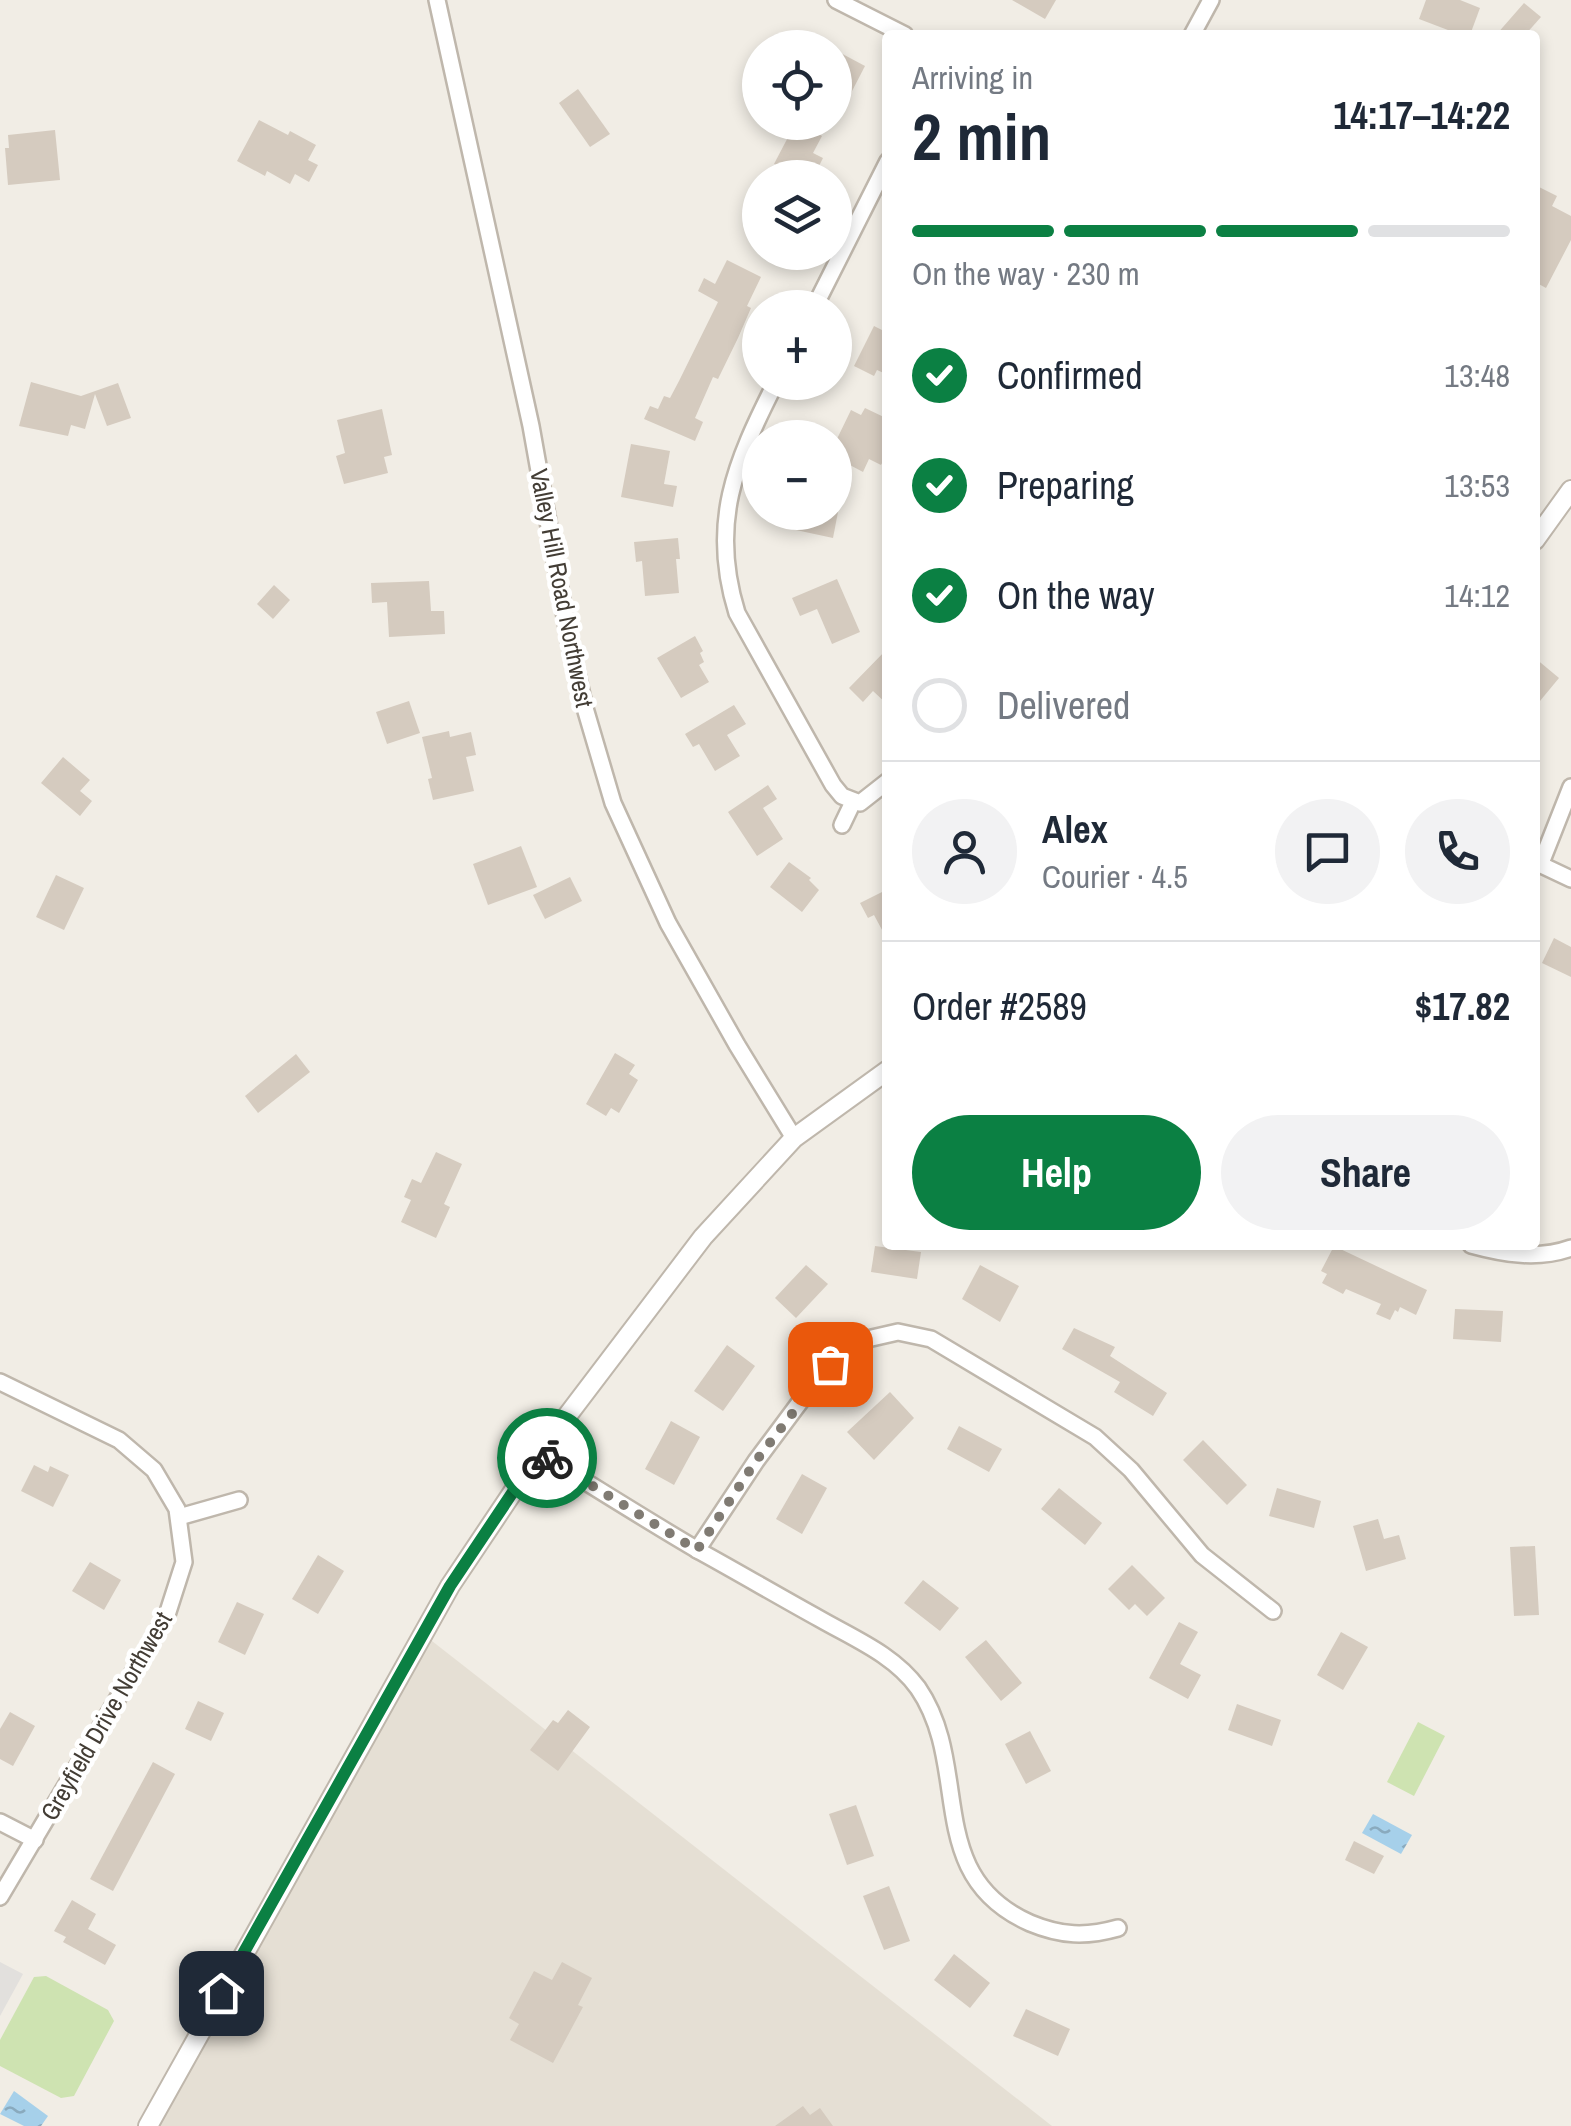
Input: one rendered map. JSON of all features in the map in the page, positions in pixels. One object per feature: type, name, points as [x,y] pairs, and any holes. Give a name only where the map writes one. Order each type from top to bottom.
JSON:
[{"type":"street","name":"Valley Hill Road Northwest","points":[[437,0],[531,426],[569,639],[613,803],[668,923],[794,1138]]},
{"type":"street","points":[[836,0],[895,30]]},
{"type":"street","points":[[1195,30],[1211,0]]},
{"type":"street","points":[[823,290],[882,173]]},
{"type":"street","points":[[767,400],[745,443],[725,512],[729,587],[737,613],[833,785],[852,802],[860,803],[882,786]]},
{"type":"street","points":[[1540,533],[1571,490]]},
{"type":"street","points":[[1540,857],[1571,786]]},
{"type":"street","points":[[842,825],[852,802]]},
{"type":"street","points":[[1540,863],[1571,879]]},
{"type":"street","points":[[148,2126],[450,1586],[539,1453],[703,1237],[794,1138],[882,1074]]},
{"type":"street","points":[[1499,1250],[1532,1256],[1552,1255],[1571,1248]]},
{"type":"street","points":[[697,1550],[756,1461],[830,1364],[864,1340],[898,1332],[932,1339],[1096,1437],[1131,1470],[1202,1555],[1273,1611]]},
{"type":"street","name":"Greyfield Drive Northwest","points":[[0,1382],[119,1440],[154,1470],[178,1509],[184,1562],[167,1615],[0,1898]]},
{"type":"street","points":[[539,1453],[697,1550],[893,1660],[919,1690],[944,1745],[955,1824],[972,1878],[1005,1912],[1054,1934],[1092,1936],[1118,1928]]},
{"type":"street","points":[[178,1517],[239,1500]]},
{"type":"street","points":[[0,1822],[35,1840]]},
{"type":"shaded area","points":[[423,1634],[1052,2126],[140,2126]]},
{"type":"shaded area","points":[[0,1962],[23,1974],[0,2016]]},
{"type":"green space","points":[[1418,1722],[1445,1736],[1414,1796],[1387,1782]]},
{"type":"green space","points":[[46,1976],[108,2010],[114,2021],[74,2096],[61,2098],[0,2066],[0,2040],[34,1977]]},
{"type":"water","points":[[1373,1814],[1412,1835],[1401,1854],[1362,1833]]},
{"type":"water","points":[[14,2091],[48,2116],[41,2126],[24,2126],[0,2114]]},
{"type":"building","points":[[1012,0],[1056,0],[1045,19]]},
{"type":"building","points":[[1426,0],[1460,0],[1480,8],[1472,30],[1448,30],[1419,19]]},
{"type":"building","points":[[1524,3],[1541,17],[1529,30],[1500,30]]},
{"type":"building","points":[[852,59],[865,66],[852,91]]},
{"type":"building","points":[[578,89],[610,134],[590,147],[559,103]]},
{"type":"building","points":[[259,120],[316,145],[308,160],[318,165],[309,182],[295,174],[290,184],[237,161]]},
{"type":"building","points":[[55,130],[60,180],[8,185],[8,135]]},
{"type":"building","points":[[787,140],[820,140],[813,153],[822,160],[776,160]]},
{"type":"building","points":[[1540,188],[1557,196],[1552,206],[1571,216],[1571,240],[1546,288],[1540,285]]},
{"type":"building","points":[[727,260],[761,277],[755,290],[742,290],[742,329],[718,379],[713,377],[695,418],[703,422],[695,441],[644,419],[650,406],[658,409],[664,396],[670,398],[679,381],[718,302],[698,291],[704,278],[715,284]]},
{"type":"building","points":[[874,326],[882,330],[882,372],[877,370],[874,376],[854,366]]},
{"type":"building","points":[[31,382],[81,396],[118,383],[131,418],[107,426],[95,394],[85,429],[71,425],[68,436],[19,426]]},
{"type":"building","points":[[865,408],[882,416],[882,463],[869,459],[863,472],[852,466],[852,420],[846,420],[851,410],[861,415]]},
{"type":"building","points":[[382,409],[392,455],[384,457],[388,473],[344,484],[336,456],[345,453],[337,420]]},
{"type":"building","points":[[631,444],[670,451],[664,484],[677,486],[673,507],[621,497]]},
{"type":"building","points":[[796,530],[835,530],[833,538]]},
{"type":"building","points":[[678,538],[679,593],[645,596],[642,561],[636,562],[634,542]]},
{"type":"building","points":[[837,579],[860,632],[832,644],[817,609],[800,616],[792,598]]},
{"type":"building","points":[[429,581],[431,611],[444,611],[445,634],[389,637],[387,602],[372,603],[371,583]]},
{"type":"building","points":[[274,585],[290,600],[273,619],[257,604]]},
{"type":"building","points":[[695,636],[703,651],[700,653],[704,662],[699,665],[709,682],[681,698],[657,658]]},
{"type":"building","points":[[882,654],[882,699],[873,691],[863,702],[849,688]]},
{"type":"building","points":[[1540,662],[1559,678],[1540,701]]},
{"type":"building","points":[[409,701],[420,733],[387,744],[376,712]]},
{"type":"building","points":[[734,705],[746,724],[727,735],[740,756],[715,771],[699,744],[693,747],[685,734]]},
{"type":"building","points":[[449,731],[450,737],[471,732],[476,755],[466,757],[474,791],[433,800],[422,737]]},
{"type":"building","points":[[63,757],[90,780],[80,791],[92,801],[80,816],[41,783]]},
{"type":"building","points":[[768,785],[777,799],[763,808],[783,839],[757,856],[728,812]]},
{"type":"building","points":[[521,846],[537,887],[488,905],[473,864]]},
{"type":"building","points":[[789,862],[811,878],[819,890],[802,912],[770,887]]},
{"type":"building","points":[[56,875],[84,888],[64,930],[36,917]]},
{"type":"building","points":[[570,877],[582,901],[545,919],[533,895]]},
{"type":"building","points":[[882,892],[882,930],[874,915],[868,918],[860,903]]},
{"type":"building","points":[[1554,938],[1571,947],[1571,977],[1542,963]]},
{"type":"building","points":[[615,1053],[635,1065],[629,1074],[638,1080],[619,1113],[611,1108],[606,1116],[586,1104]]},
{"type":"building","points":[[296,1054],[310,1072],[258,1113],[245,1096]]},
{"type":"building","points":[[436,1152],[462,1164],[444,1204],[450,1207],[436,1238],[401,1222],[411,1200],[404,1197],[412,1179],[421,1183]]},
{"type":"building","points":[[875,1246],[882,1250],[921,1252],[917,1279],[871,1272]]},
{"type":"building","points":[[1332,1250],[1342,1250],[1427,1290],[1416,1315],[1400,1307],[1390,1320],[1376,1314],[1381,1304],[1346,1289],[1343,1294],[1322,1283],[1327,1274],[1321,1271]]},
{"type":"building","points":[[806,1265],[828,1284],[796,1318],[775,1298]]},
{"type":"building","points":[[980,1265],[1019,1286],[1000,1322],[962,1299]]},
{"type":"building","points":[[1455,1309],[1503,1311],[1501,1342],[1453,1339]]},
{"type":"building","points":[[1074,1328],[1115,1347],[1110,1356],[1167,1393],[1153,1416],[1114,1392],[1120,1382],[1062,1349]]},
{"type":"building","points":[[727,1345],[755,1366],[723,1411],[694,1391]]},
{"type":"building","points":[[890,1392],[914,1418],[874,1460],[847,1432]]},
{"type":"building","points":[[671,1421],[700,1437],[674,1485],[645,1469]]},
{"type":"building","points":[[959,1426],[1002,1449],[989,1472],[947,1449]]},
{"type":"building","points":[[1203,1440],[1247,1485],[1227,1505],[1183,1460]]},
{"type":"building","points":[[34,1465],[48,1472],[50,1466],[69,1475],[53,1507],[21,1491]]},
{"type":"building","points":[[802,1474],[827,1488],[802,1534],[776,1519]]},
{"type":"building","points":[[1059,1488],[1102,1523],[1085,1545],[1041,1509]]},
{"type":"building","points":[[1277,1488],[1321,1501],[1314,1528],[1269,1516]]},
{"type":"building","points":[[1378,1519],[1384,1539],[1399,1535],[1406,1559],[1366,1571],[1353,1526]]},
{"type":"building","points":[[1535,1546],[1539,1615],[1514,1616],[1510,1547]]},
{"type":"building","points":[[318,1555],[344,1571],[318,1614],[292,1599]]},
{"type":"building","points":[[90,1562],[121,1580],[104,1610],[72,1591]]},
{"type":"building","points":[[1132,1565],[1165,1598],[1147,1616],[1135,1604],[1129,1610],[1108,1589]]},
{"type":"building","points":[[923,1580],[959,1608],[940,1631],[904,1603]]},
{"type":"building","points":[[237,1602],[264,1614],[245,1655],[218,1642]]},
{"type":"building","points":[[1179,1622],[1198,1632],[1180,1664],[1201,1675],[1188,1699],[1149,1678]]},
{"type":"building","points":[[1341,1632],[1368,1647],[1343,1690],[1317,1675]]},
{"type":"building","points":[[986,1640],[1022,1683],[1001,1701],[965,1657]]},
{"type":"building","points":[[198,1701],[224,1713],[211,1741],[185,1729]]},
{"type":"building","points":[[1237,1704],[1281,1720],[1272,1746],[1228,1730]]},
{"type":"building","points":[[568,1710],[590,1727],[558,1771],[530,1750],[553,1720],[558,1723]]},
{"type":"building","points":[[10,1712],[35,1726],[13,1766],[0,1759],[0,1729]]},
{"type":"building","points":[[1030,1731],[1051,1771],[1026,1784],[1005,1744]]},
{"type":"building","points":[[153,1762],[175,1774],[113,1891],[90,1879]]},
{"type":"building","points":[[856,1805],[874,1856],[847,1865],[829,1814]]},
{"type":"building","points":[[1354,1841],[1384,1856],[1374,1874],[1345,1860]]},
{"type":"building","points":[[889,1886],[910,1941],[884,1950],[863,1896]]},
{"type":"building","points":[[72,1900],[96,1914],[88,1929],[116,1945],[105,1965],[63,1942],[66,1937],[54,1931]]},
{"type":"building","points":[[954,1954],[990,1983],[970,2008],[934,1980]]},
{"type":"building","points":[[562,1962],[592,1978],[578,2005],[583,2007],[553,2063],[510,2040],[519,2024],[509,2018],[534,1971],[552,1980]]},
{"type":"building","points":[[1026,2009],[1070,2029],[1058,2056],[1013,2036]]},
{"type":"building","points":[[803,2106],[810,2115],[820,2108],[833,2126],[775,2126]]},
{"type":"way so far","points":[[547,1458],[697,1550],[756,1461],[830,1364]]},
{"type":"route","points":[[221,1993],[450,1586],[539,1453],[547,1458]]}]
